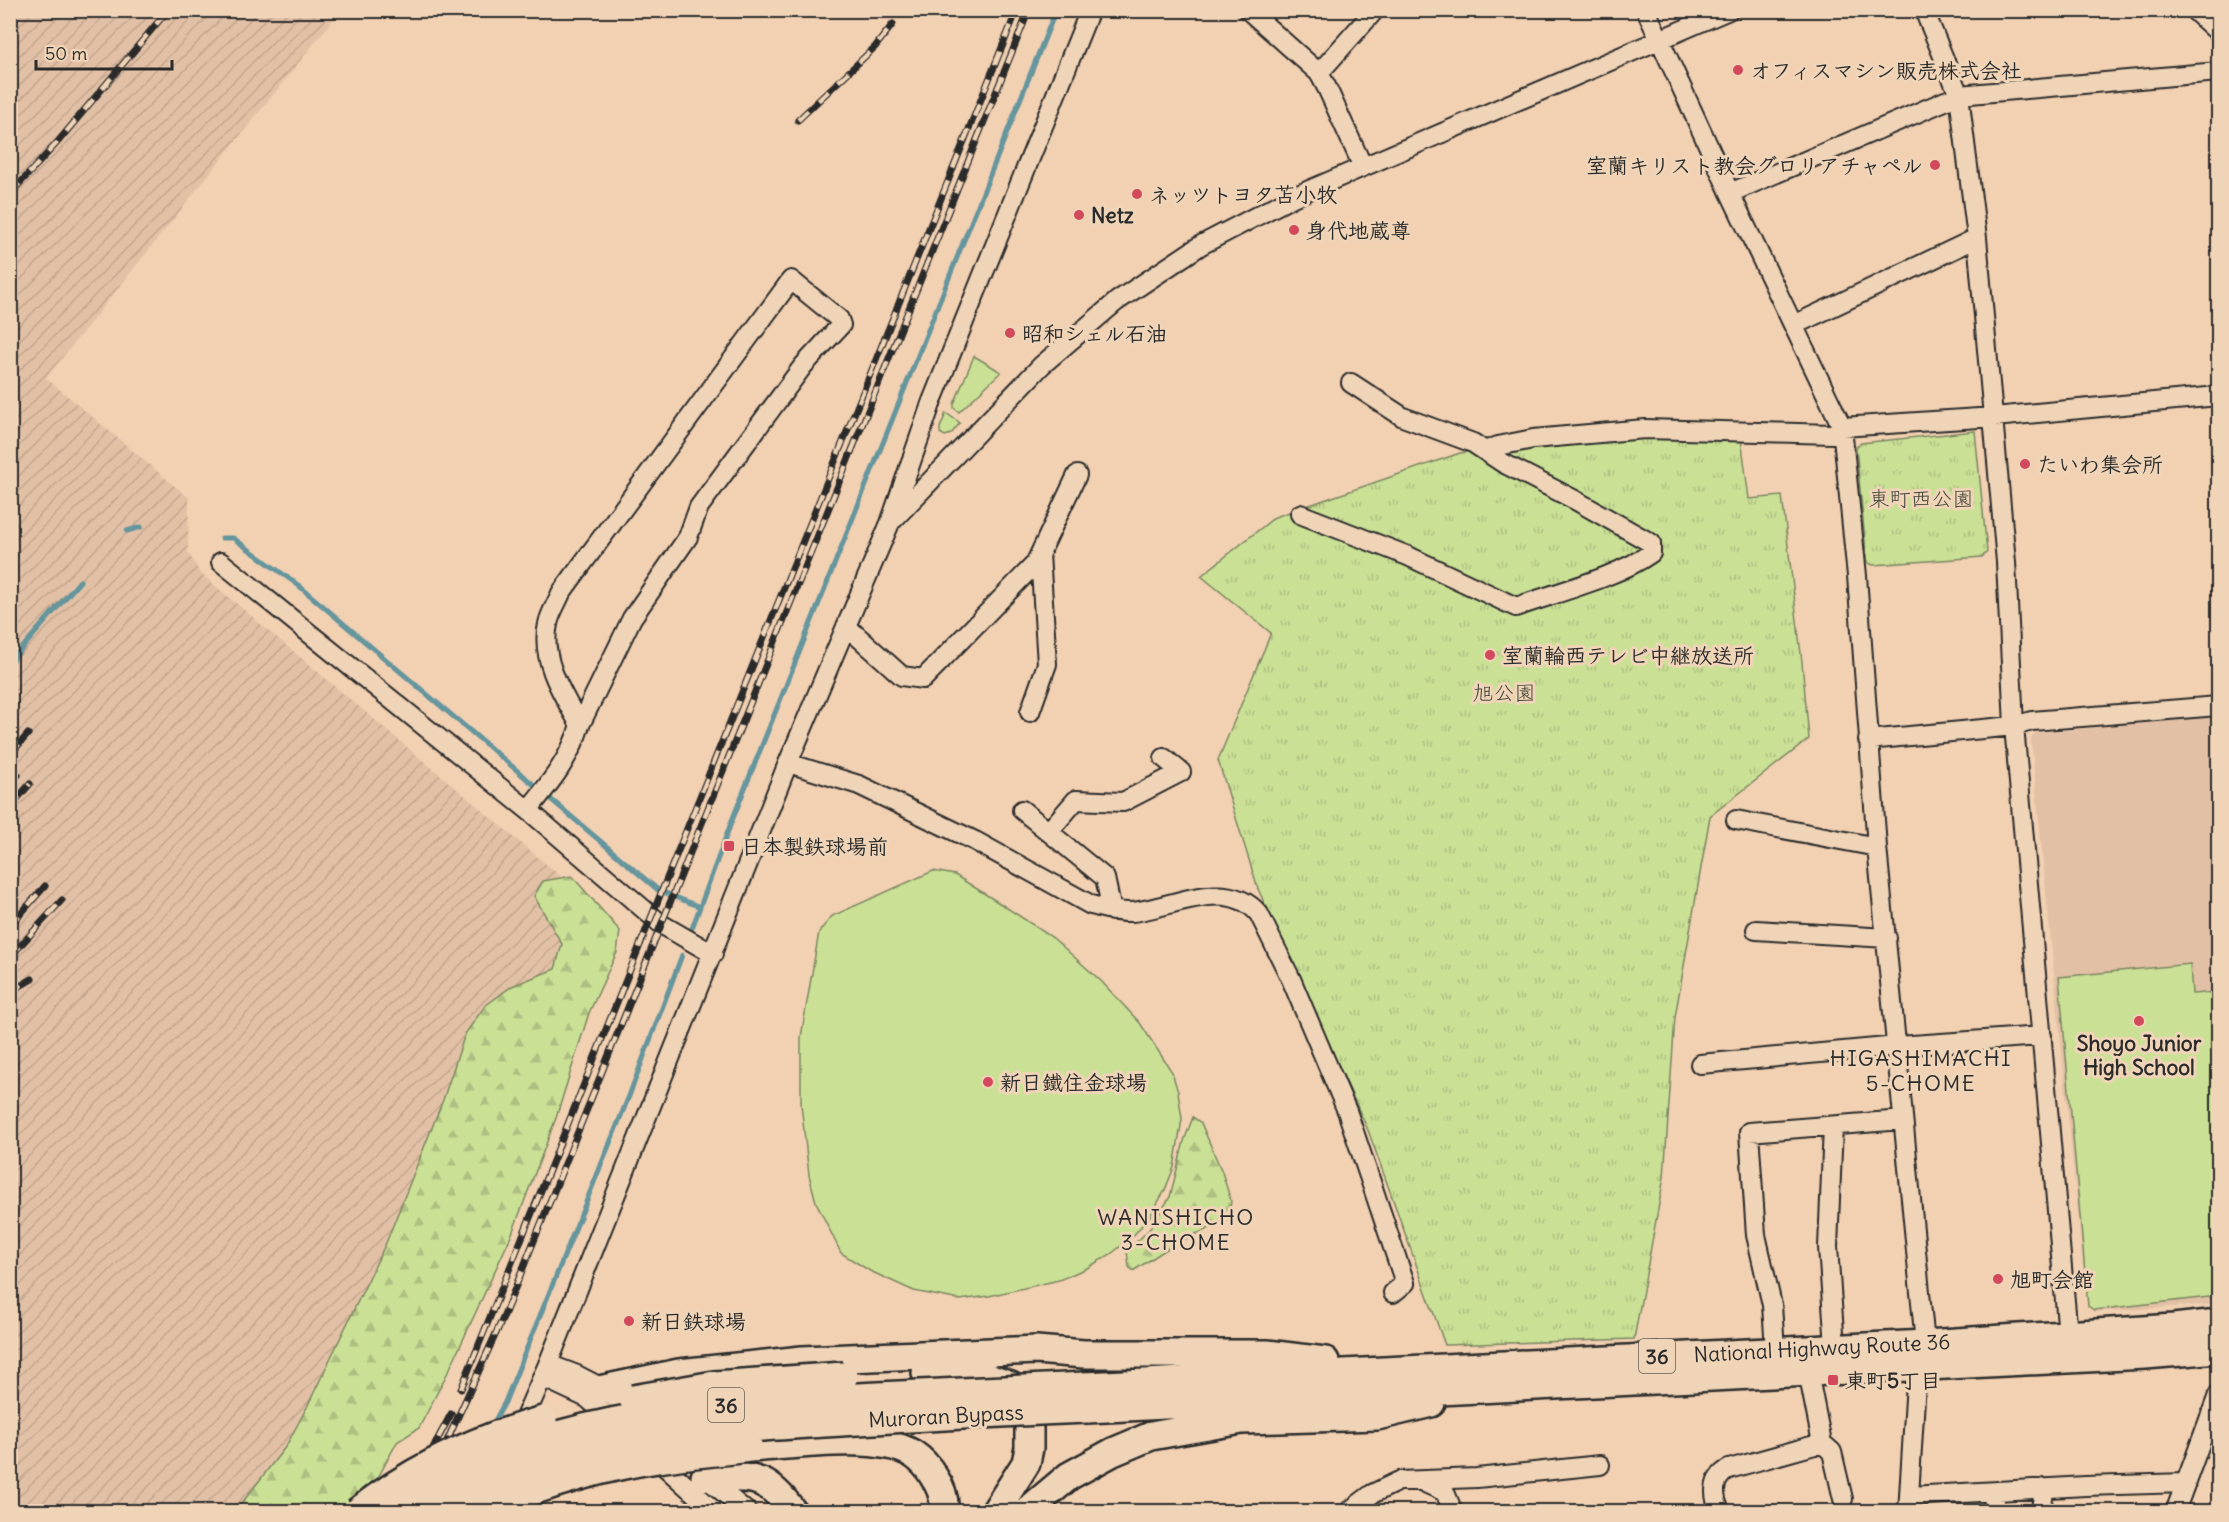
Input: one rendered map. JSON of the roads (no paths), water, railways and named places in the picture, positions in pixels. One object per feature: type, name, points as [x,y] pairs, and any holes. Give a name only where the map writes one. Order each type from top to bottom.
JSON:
[{"type":"highway","name":"National Highway Route 36","points":[[1475,1388],[1808,1372],[2068,1335],[2218,1323]]},
{"type":"highway","name":"National Highway Route 36","points":[[1389,1370],[1835,1347],[1921,1355],[2145,1355],[2218,1349]]},
{"type":"highway","points":[[604,1389],[679,1373],[802,1360],[1036,1350],[1084,1354],[1267,1354],[1389,1370]]},
{"type":"highway","name":"Muroran Bypass","points":[[432,1512],[513,1473],[552,1460],[638,1440],[1389,1370]]},
{"type":"highway","points":[[357,1512],[408,1476],[443,1457],[497,1434],[610,1403],[714,1385],[844,1376],[960,1372],[974,1373],[1011,1386],[1022,1401],[1029,1426],[1026,1463],[995,1512]]},
{"type":"highway","points":[[1026,1512],[1069,1476],[1113,1452],[1151,1436],[1242,1420],[1377,1416],[1441,1401],[1475,1388]]},
{"type":"highway","name":"Muroran Bypass","points":[[387,1512],[448,1476],[496,1454],[541,1439],[645,1414],[755,1402],[1475,1388]]},
{"type":"highway","points":[[478,1512],[528,1491],[656,1459],[749,1448],[866,1442],[893,1446],[912,1453],[928,1466],[939,1485],[944,1512]]},
{"type":"highway","points":[[705,1477],[753,1478],[772,1486],[793,1512]]},
{"type":"main road","points":[[2198,10],[2218,28]]},
{"type":"street","points":[[484,1512],[545,1371],[788,763],[890,524],[932,401],[1090,10]]},
{"type":"street","points":[[1248,10],[1319,73],[1363,167]]},
{"type":"street","points":[[1319,73],[1375,10]]},
{"type":"street","points":[[1646,10],[1730,193],[1842,427],[1857,576],[1877,847],[1898,1046],[1921,1355],[1909,1504],[2045,1488],[2186,1483]]},
{"type":"street","points":[[890,524],[1017,388],[1050,357],[1118,301],[1172,264],[1231,228],[1293,197],[1729,10]]},
{"type":"street","points":[[1924,10],[1959,95],[1977,238],[2006,562],[2014,726],[2068,1335]]},
{"type":"street","points":[[1730,193],[1959,95],[2218,72]]},
{"type":"street","points":[[1794,325],[1977,238]]},
{"type":"street","points":[[537,798],[573,747],[580,725],[632,618],[688,537],[699,507],[802,366],[841,325],[839,319],[791,280],[561,593],[548,623],[546,644],[551,670],[580,725]]},
{"type":"street","points":[[1300,514],[1408,556],[1516,607],[1603,576],[1643,559],[1651,553],[1651,543],[1503,463],[1473,443],[1403,417],[1351,383]]},
{"type":"street","points":[[1485,451],[1533,439],[1645,429],[1833,434],[1842,427],[1994,417],[2218,396]]},
{"type":"street","points":[[846,626],[902,676],[923,679],[1035,564],[1077,475]]},
{"type":"street","points":[[1030,712],[1047,664],[1040,554]]},
{"type":"street","points":[[221,562],[537,798],[661,924],[713,954]]},
{"type":"street","points":[[1868,740],[2014,726],[2032,721],[2218,706]]},
{"type":"street","points":[[1049,831],[1076,800],[1123,802],[1180,772],[1164,758]]},
{"type":"street","points":[[788,763],[859,785],[975,841],[1091,905],[1112,911],[1131,912],[1217,896],[1236,898],[1251,905],[1259,914],[1291,979],[1347,1111],[1405,1283],[1393,1293]]},
{"type":"street","points":[[1022,810],[1105,879],[1112,911]]},
{"type":"street","points":[[1736,820],[1877,847]]},
{"type":"street","points":[[1756,930],[1887,938]]},
{"type":"street","points":[[1700,1064],[2042,1036]]},
{"type":"street","points":[[1775,1350],[1772,1305],[1756,1235],[1749,1132],[1903,1120]]},
{"type":"street","points":[[1833,1126],[1828,1247],[1835,1347]]},
{"type":"street","points":[[545,1371],[577,1375],[604,1389],[747,1512]]},
{"type":"street","points":[[545,1371],[587,1398],[714,1511],[727,1495]]},
{"type":"street","points":[[1808,1372],[1822,1443],[1832,1452],[1843,1499]]},
{"type":"street","points":[[2175,1512],[2218,1395]]},
{"type":"street","points":[[1721,1512],[1715,1498],[1715,1485],[1722,1473],[1822,1443]]},
{"type":"street","points":[[1348,1512],[1372,1494],[1399,1481],[1477,1478],[1600,1465]]},
{"type":"street","points":[[1420,1481],[1445,1492],[1453,1512]]},
{"type":"street","points":[[495,1488],[531,1512]]},
{"type":"street","points":[[2040,1512],[2045,1488]]},
{"type":"street","points":[[1992,1512],[1996,1492]]},
{"type":"waterway","points":[[691,931],[731,823],[1056,10]]},
{"type":"waterway","points":[[127,531],[141,527]]},
{"type":"waterway","points":[[222,538],[233,538],[298,585],[658,890],[700,907]]},
{"type":"waterway","points":[[10,662],[80,581]]},
{"type":"waterway","points":[[492,1426],[505,1402],[629,1096],[682,955]]},
{"type":"railway","points":[[10,194],[56,144],[168,10]]},
{"type":"railway","points":[[461,1389],[1017,10]]},
{"type":"railway","points":[[409,1512],[446,1443],[503,1318],[1029,10]]},
{"type":"railway","points":[[798,120],[875,47],[893,24]]},
{"type":"railway","points":[[10,755],[28,734]]},
{"type":"railway","points":[[10,783],[18,775]]},
{"type":"railway","points":[[10,807],[30,784]]},
{"type":"railway","points":[[10,926],[45,886]]},
{"type":"railway","points":[[10,957],[62,900]]},
{"type":"railway","points":[[10,992],[32,979]]},
{"type":"railway","points":[[399,1512],[451,1414]]},
{"type":"place","name":"オフィスマシン販売株式会社","points":[[1738,70]]},
{"type":"place","name":"室蘭キリスト教会グロリアチャペル","points":[[1935,165]]},
{"type":"place","name":"ネッツトヨタ苫小牧","points":[[1137,194]]},
{"type":"place","name":"Netz","points":[[1079,215]]},
{"type":"place","name":"身代地蔵尊","points":[[1294,230]]},
{"type":"place","name":"昭和シェル石油","points":[[1010,333]]},
{"type":"place","name":"たいわ集会所","points":[[2025,464]]},
{"type":"place","name":"室蘭輪西テレビ中継放送所","points":[[1490,655]]},
{"type":"place","name":"日本製鉄球場前","points":[[729,846]]},
{"type":"place","name":"Shoyo Junior High School","points":[[2139,1021]]},
{"type":"place","name":"新日鐵住金球場","points":[[988,1082]]},
{"type":"place","name":"旭町会館","points":[[1998,1279]]},
{"type":"place","name":"新日鉄球場","points":[[629,1321]]},
{"type":"place","name":"東町5丁目","points":[[1833,1380]]},
{"type":"district","name":"HIGASHIMACHI 5-CHOME","points":[[1921,1070]]},
{"type":"district","name":"WANISHICHO 3-CHOME","points":[[1176,1230]]},
{"type":"park label","name":"東町西公園","points":[[1921,498]]},
{"type":"park label","name":"旭公園","points":[[1504,692]]}]
